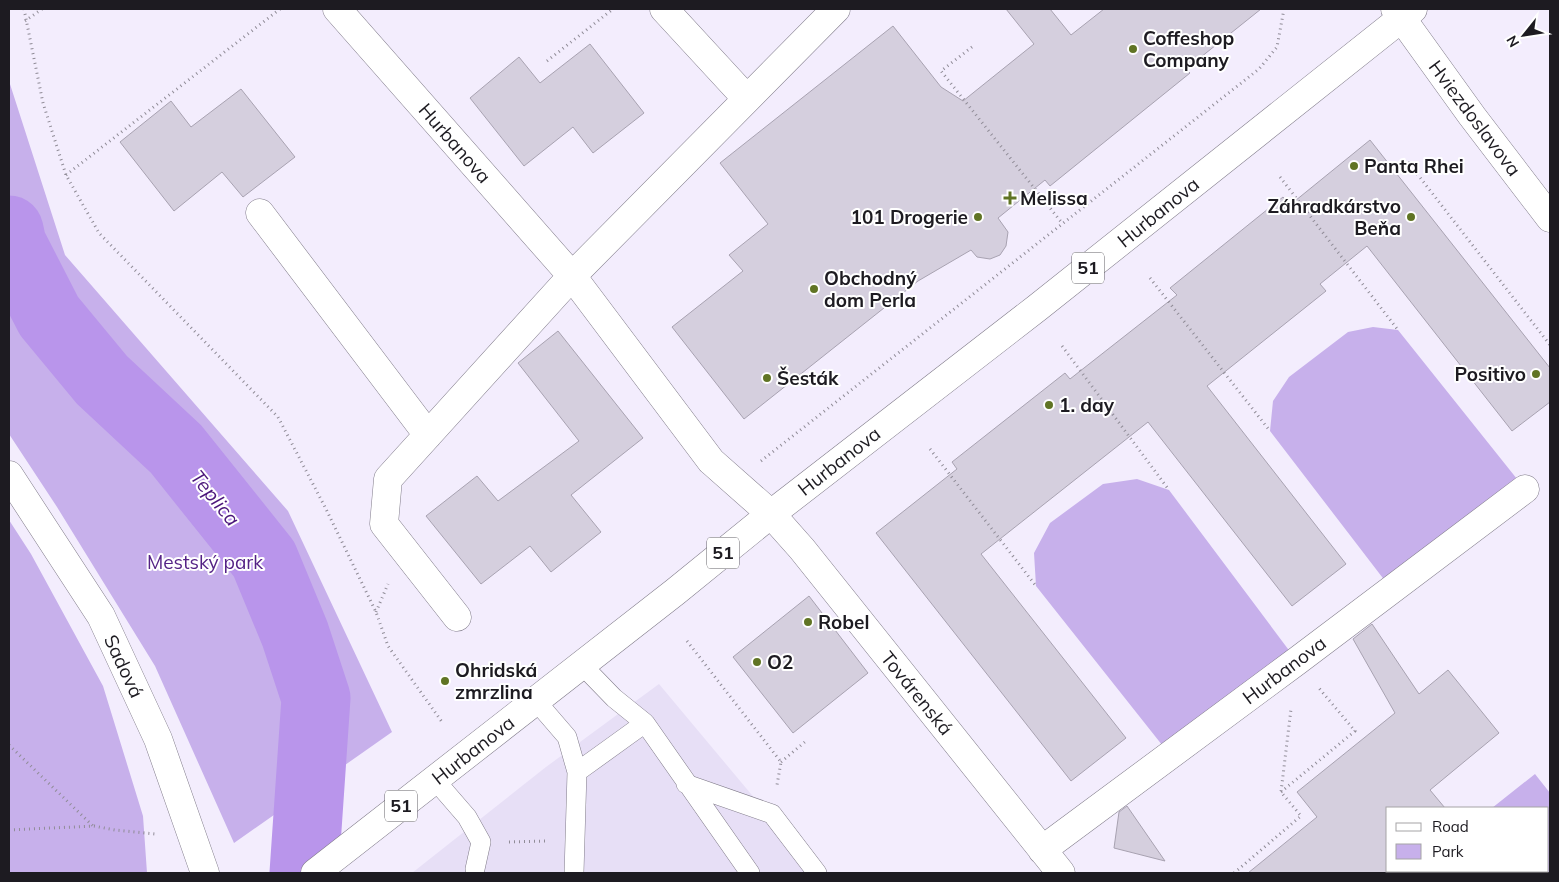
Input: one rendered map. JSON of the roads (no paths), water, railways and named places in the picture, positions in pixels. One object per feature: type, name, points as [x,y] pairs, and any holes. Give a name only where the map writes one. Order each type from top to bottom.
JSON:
[{"type":"street","name":"Hurbanova","points":[[337,9],[572,276],[711,461],[771,514]]},
{"type":"street","points":[[664,9],[747,99]]},
{"type":"street","points":[[457,617],[384,524],[388,479],[572,276],[836,9]]},
{"type":"street","name":"Hurbanova","points":[[316,873],[771,514],[1037,308],[1403,12]]},
{"type":"street","name":"Hviezdoslavova","points":[[1403,12],[1472,116],[1550,218]]},
{"type":"street","points":[[260,214],[428,435]]},
{"type":"street","name":"Sadová","points":[[9,475],[101,616],[158,739],[205,873]]},
{"type":"street","name":"Hurbanova","points":[[1042,850],[1298,661],[1525,489]]},
{"type":"street","name":"Továrenská","points":[[771,514],[802,548],[1061,873]]},
{"type":"lane","points":[[582,665],[614,698],[645,722],[686,784],[750,873]]},
{"type":"lane","points":[[536,701],[567,737],[577,772],[575,864]]},
{"type":"lane","points":[[577,772],[645,722]]},
{"type":"lane","points":[[435,780],[467,817],[481,842],[475,869]]},
{"type":"lane","points":[[686,784],[772,814],[817,873]]},
{"type":"waterway","name":"Teplica","points":[[9,230],[12,244],[49,316],[102,380],[176,449],[264,559],[295,634],[316,698],[304,873]]},
{"type":"place","name":"Coffeshop Company","points":[[1133,49]]},
{"type":"place","name":"Panta Rhei","points":[[1354,166]]},
{"type":"place","name":"Melissa","points":[[1010,198]]},
{"type":"place","name":"101 Drogerie","points":[[978,217]]},
{"type":"place","name":"Záhradkárstvo Beňa","points":[[1411,217]]},
{"type":"place","name":"Obchodný dom Perla","points":[[814,289]]},
{"type":"place","name":"Positivo","points":[[1536,374]]},
{"type":"place","name":"Šesták","points":[[767,378]]},
{"type":"place","name":"1. day","points":[[1049,405]]},
{"type":"place","name":"Robel","points":[[808,622]]},
{"type":"place","name":"O2","points":[[757,662]]},
{"type":"place","name":"Ohridská zmrzlina","points":[[445,681]]},
{"type":"park label","name":"Mestský park","points":[[205,562]]}]
